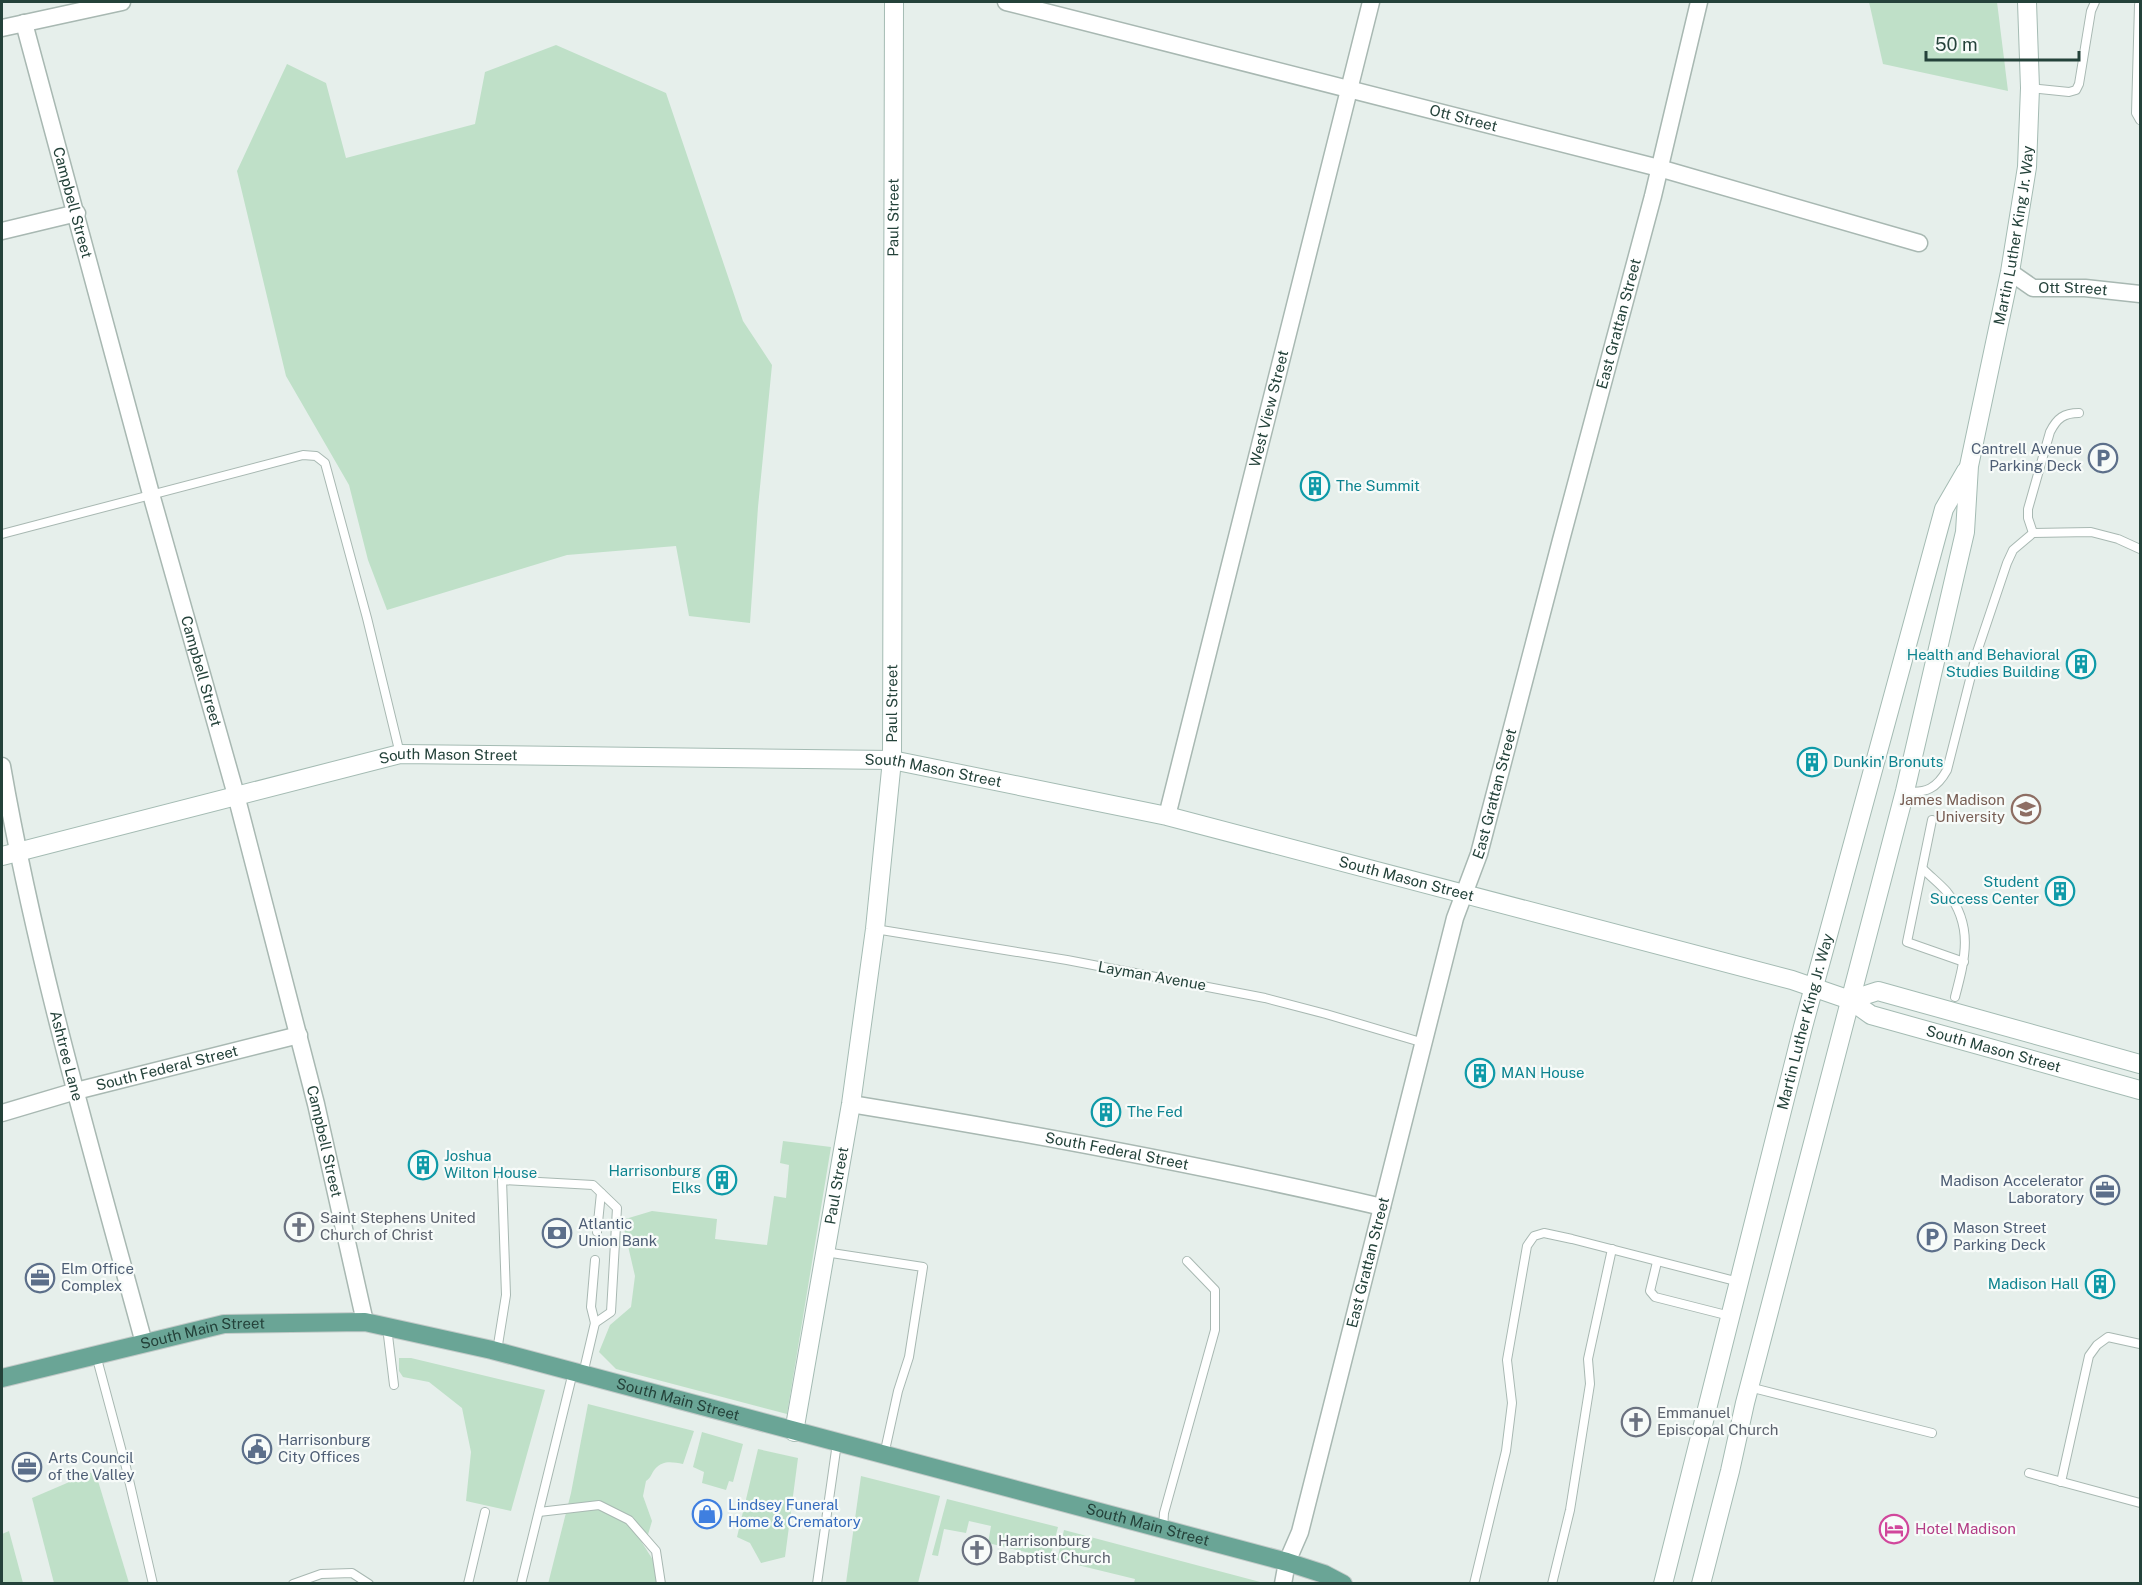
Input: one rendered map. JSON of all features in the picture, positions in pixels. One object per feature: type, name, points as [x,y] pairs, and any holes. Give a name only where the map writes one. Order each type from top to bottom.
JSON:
[{"type":"main road","name":"Paul Street","points":[[794,1431],[850,1104],[875,929],[892,760],[894,2]]},
{"type":"main road","name":"Martin Luther King Jr. Way","points":[[1701,1584],[1749,1387],[1905,791],[1965,532],[1969,466],[2010,272],[2027,167],[2030,88],[2026,2]]},
{"type":"main road","name":"Martin Luther King Jr. Way","points":[[1663,1584],[1814,987],[1944,509],[1969,466]]},
{"type":"main road","name":"South Mason Street","points":[[9,854],[400,754],[892,760],[1167,816],[1792,980],[1850,1000],[1871,1015],[2140,1090]]},
{"type":"main road","name":"South Mason Street","points":[[1850,1000],[1878,991],[2140,1064]]},
{"type":"main road","name":"South Main Street","points":[[2,1378],[224,1324],[365,1322],[497,1351],[1287,1562],[1343,1584]]},
{"type":"street","points":[[2,28],[122,2]]},
{"type":"street","name":"Ott Street","points":[[1006,2],[1659,168],[1919,243]]},
{"type":"street","name":"West View Street","points":[[1167,816],[1371,2]]},
{"type":"street","name":"East Grattan Street","points":[[1282,1584],[1287,1562],[1300,1532],[1455,918],[1479,854],[1659,168],[1699,2]]},
{"type":"street","name":"Campbell Street","points":[[24,23],[151,494],[236,795],[316,1104],[365,1322]]},
{"type":"street","points":[[2,231],[77,213]]},
{"type":"street","name":"Ott Street","points":[[2010,272],[2033,288],[2085,288],[2140,294]]},
{"type":"street","name":"Ashtree Lane","points":[[2,766],[9,854],[144,1343]]},
{"type":"street","name":"South Federal Street","points":[[2,1113],[76,1091],[299,1035]]},
{"type":"street","name":"South Federal Street","points":[[850,1104],[1085,1144],[1293,1186],[1382,1207]]},
{"type":"lane","points":[[2030,88],[2070,92],[2076,90],[2079,84],[2091,11],[2095,2]]},
{"type":"lane","points":[[2130,2],[2140,5],[2136,113],[2140,120]]},
{"type":"lane","points":[[2033,533],[2028,518],[2028,509],[2050,432],[2061,416],[2079,413]]},
{"type":"lane","points":[[2,534],[307,454],[316,456],[323,460],[367,618],[400,754]]},
{"type":"lane","points":[[1905,791],[1916,793],[1932,789],[1940,782],[1947,770],[1977,652],[2013,550],[2033,533],[2091,532],[2118,538],[2140,549]]},
{"type":"lane","points":[[1932,820],[1907,942],[1964,962]]},
{"type":"lane","points":[[1923,869],[1946,891],[1955,905],[1966,939],[1964,962],[1955,997]]},
{"type":"lane","name":"Layman Avenue","points":[[875,929],[1067,960],[1265,998],[1424,1043]]},
{"type":"lane","points":[[497,1351],[506,1295],[502,1180],[593,1185],[617,1208],[611,1312],[595,1323]]},
{"type":"lane","points":[[597,1232],[601,1193]]},
{"type":"lane","points":[[1474,1584],[1506,1451],[1512,1403],[1507,1360],[1527,1246],[1534,1236],[1544,1233],[1572,1239],[1739,1282]]},
{"type":"lane","points":[[1552,1584],[1570,1510],[1590,1384],[1588,1359],[1612,1249]]},
{"type":"lane","points":[[825,1252],[923,1267],[909,1357],[898,1391],[884,1455]]},
{"type":"lane","points":[[522,1584],[539,1512],[578,1373],[595,1323],[591,1307],[595,1260]]},
{"type":"lane","points":[[1163,1529],[1164,1513],[1215,1330],[1215,1290],[1187,1261]]},
{"type":"lane","points":[[1657,1262],[1650,1291],[1655,1297],[1730,1316]]},
{"type":"lane","points":[[387,1326],[394,1385]]},
{"type":"lane","points":[[2061,1482],[2089,1356],[2097,1345],[2108,1337],[2140,1344]]},
{"type":"lane","points":[[96,1354],[126,1467],[153,1584]]},
{"type":"lane","points":[[1749,1387],[1932,1433]]},
{"type":"lane","points":[[817,1584],[837,1443]]},
{"type":"lane","points":[[2029,1473],[2140,1503]]},
{"type":"lane","points":[[539,1512],[599,1504],[629,1520],[656,1551],[661,1584]]},
{"type":"lane","points":[[468,1584],[484,1512]]},
{"type":"lane","points":[[293,1584],[321,1574],[352,1573],[369,1584]]},
{"type":"green space","points":[[1869,2],[1997,2],[2008,91],[1883,64]]},
{"type":"green space","points":[[556,45],[666,93],[743,321],[772,365],[758,507],[750,623],[689,616],[676,546],[567,555],[387,610],[368,560],[349,485],[286,376],[237,171],[287,64],[326,83],[346,158],[475,124],[485,72]]},
{"type":"green space","points":[[783,1141],[831,1147],[787,1414],[616,1369],[599,1352],[610,1325],[631,1307],[635,1276],[622,1220],[652,1211],[717,1219],[715,1239],[767,1245],[774,1196],[786,1198],[789,1165],[780,1163]]},
{"type":"green space","points":[[399,1358],[411,1358],[545,1390],[511,1511],[466,1501],[471,1452],[462,1408],[429,1382],[403,1377],[399,1371]]},
{"type":"green space","points":[[588,1404],[694,1431],[683,1464],[671,1462],[661,1464],[646,1481],[643,1496],[652,1521],[647,1538],[641,1541],[658,1568],[656,1583],[548,1584],[571,1493]]},
{"type":"green space","points":[[702,1432],[743,1444],[733,1482],[729,1481],[726,1490],[702,1483],[704,1472],[693,1467]]},
{"type":"green space","points":[[758,1449],[798,1458],[785,1557],[761,1563],[750,1543],[737,1537]]},
{"type":"green space","points":[[95,1471],[129,1583],[54,1583],[32,1498]]},
{"type":"green space","points":[[861,1476],[940,1496],[918,1583],[846,1583]]},
{"type":"green space","points":[[947,1499],[1058,1527],[1050,1558],[988,1543],[991,1526],[969,1521],[966,1533],[944,1529],[938,1556],[932,1555]]},
{"type":"green space","points":[[1064,1530],[1264,1583],[1134,1583],[1135,1579],[1057,1560]]},
{"type":"green space","points":[[9,1531],[23,1583],[2,1583],[2,1534]]},
{"type":"place","name":"Cantrell Avenue Parking Deck","points":[[2103,458]]},
{"type":"place","name":"The Summit","points":[[1315,486]]},
{"type":"place","name":"Health and Behavioral Studies Building","points":[[2081,664]]},
{"type":"place","name":"Dunkin' Bronuts","points":[[1812,762]]},
{"type":"place","name":"James Madison University","points":[[2026,809]]},
{"type":"place","name":"Student Success Center","points":[[2060,891]]},
{"type":"place","name":"MAN House","points":[[1480,1073]]},
{"type":"place","name":"The Fed","points":[[1106,1112]]},
{"type":"place","name":"Joshua Wilton House","points":[[423,1165]]},
{"type":"place","name":"Harrisonburg Elks","points":[[722,1180]]},
{"type":"place","name":"Madison Accelerator Laboratory","points":[[2105,1190]]},
{"type":"place","name":"Saint Stephens United Church of Christ","points":[[299,1227]]},
{"type":"place","name":"Atlantic Union Bank","points":[[557,1233]]},
{"type":"place","name":"Mason Street Parking Deck","points":[[1932,1237]]},
{"type":"place","name":"Elm Office Complex","points":[[40,1278]]},
{"type":"place","name":"Madison Hall","points":[[2100,1284]]},
{"type":"place","name":"Emmanuel Episcopal Church","points":[[1636,1422]]},
{"type":"place","name":"Harrisonburg City Offices","points":[[257,1449]]},
{"type":"place","name":"Arts Council of the Valley","points":[[27,1467]]},
{"type":"place","name":"Lindsey Funeral Home & Crematory","points":[[707,1514]]},
{"type":"place","name":"Hotel Madison","points":[[1894,1529]]},
{"type":"place","name":"Harrisonburg Babptist Church","points":[[977,1550]]}]
